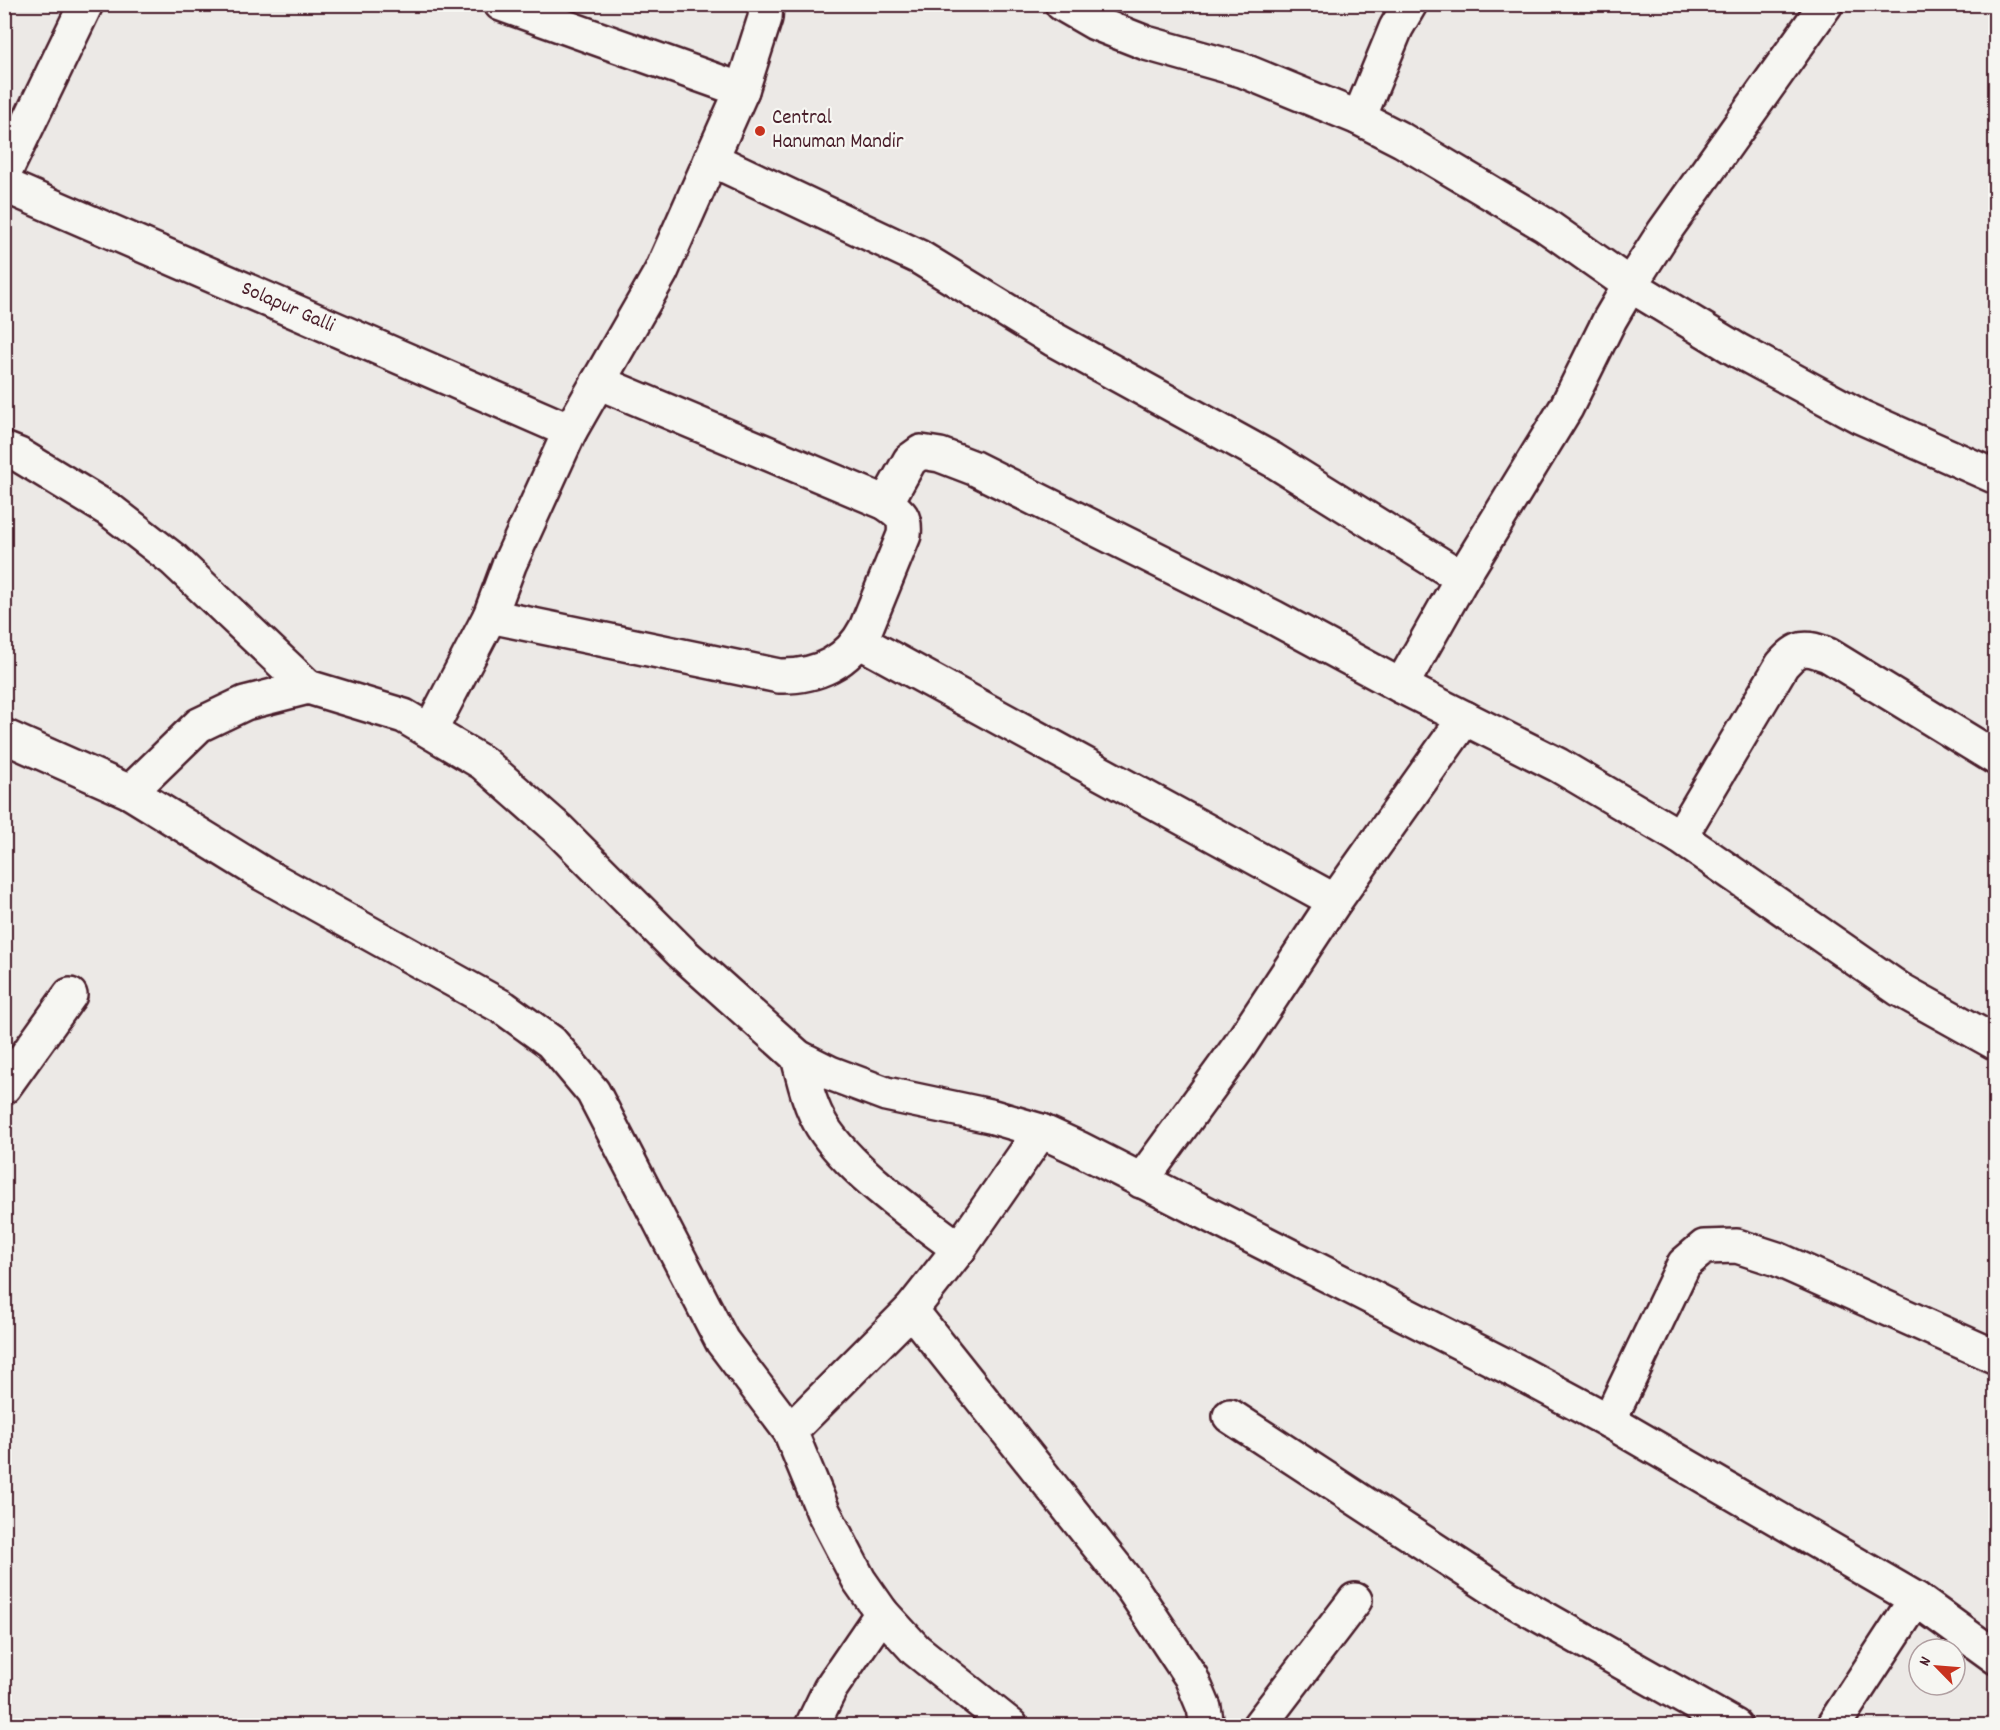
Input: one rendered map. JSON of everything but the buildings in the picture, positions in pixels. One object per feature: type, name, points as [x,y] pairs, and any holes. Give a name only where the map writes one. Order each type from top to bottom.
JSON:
[{"type":"street","points":[[4,174],[86,4]]},
{"type":"street","points":[[501,4],[742,90]]},
{"type":"street","points":[[430,731],[490,616],[509,565],[570,430],[661,272],[742,90],[765,18],[766,4]]},
{"type":"street","points":[[1062,4],[1095,23],[1146,43],[1242,70],[1359,118],[1402,140],[1545,225],[1630,285],[1737,350],[1861,417],[1995,477]]},
{"type":"street","points":[[1359,118],[1396,28],[1410,4]]},
{"type":"street","points":[[1401,686],[1462,579],[1566,408],[1610,319],[1630,285],[1664,232],[1826,4]]},
{"type":"street","points":[[711,159],[919,257],[1053,339],[1273,459],[1462,579]]},
{"type":"street","name":"Solapur Galli","points":[[4,185],[570,430]]},
{"type":"street","points":[[490,616],[779,676],[799,676],[820,671],[848,653],[859,641],[904,535],[905,522],[899,513],[886,503],[598,382]]},
{"type":"street","points":[[4,448],[111,511],[174,560],[308,687],[404,716],[483,763],[550,822],[682,953],[798,1057],[830,1073],[886,1094],[990,1116],[1041,1131],[1142,1181],[1610,1421],[1916,1599],[1995,1657]]},
{"type":"street","points":[[886,503],[910,460],[921,452],[940,454],[985,473],[1273,617],[1401,686],[1558,765],[1680,837],[1899,989],[1995,1043]]},
{"type":"street","points":[[859,641],[1335,901]]},
{"type":"street","points":[[1680,837],[1782,665],[1794,652],[1809,648],[1828,655],[1995,758]]},
{"type":"street","points":[[130,792],[199,725],[245,703],[308,687]]},
{"type":"street","points":[[1142,1181],[1238,1048],[1335,901],[1466,718]]},
{"type":"street","points":[[4,736],[130,792],[263,874],[504,1008],[550,1042],[592,1092],[722,1341],[790,1431],[823,1510],[859,1580],[882,1614],[916,1650],[1011,1725]]},
{"type":"street","points":[[4,1087],[70,995]]},
{"type":"street","points":[[798,1057],[809,1099],[823,1127],[835,1142],[854,1164],[959,1250]]},
{"type":"street","points":[[790,1431],[911,1310],[959,1250],[1041,1131]]},
{"type":"street","points":[[1610,1421],[1684,1263],[1704,1247],[1737,1246],[1777,1259],[1995,1357]]},
{"type":"street","points":[[911,1310],[1132,1588],[1191,1677],[1204,1708],[1207,1725]]},
{"type":"street","points":[[1230,1416],[1507,1597],[1735,1725]]},
{"type":"street","points":[[1833,1725],[1916,1599]]},
{"type":"street","points":[[1258,1725],[1355,1600]]},
{"type":"street","points":[[812,1725],[830,1689],[882,1614]]},
{"type":"place","name":"Central Hanuman Mandir","points":[[760,131]]}]
